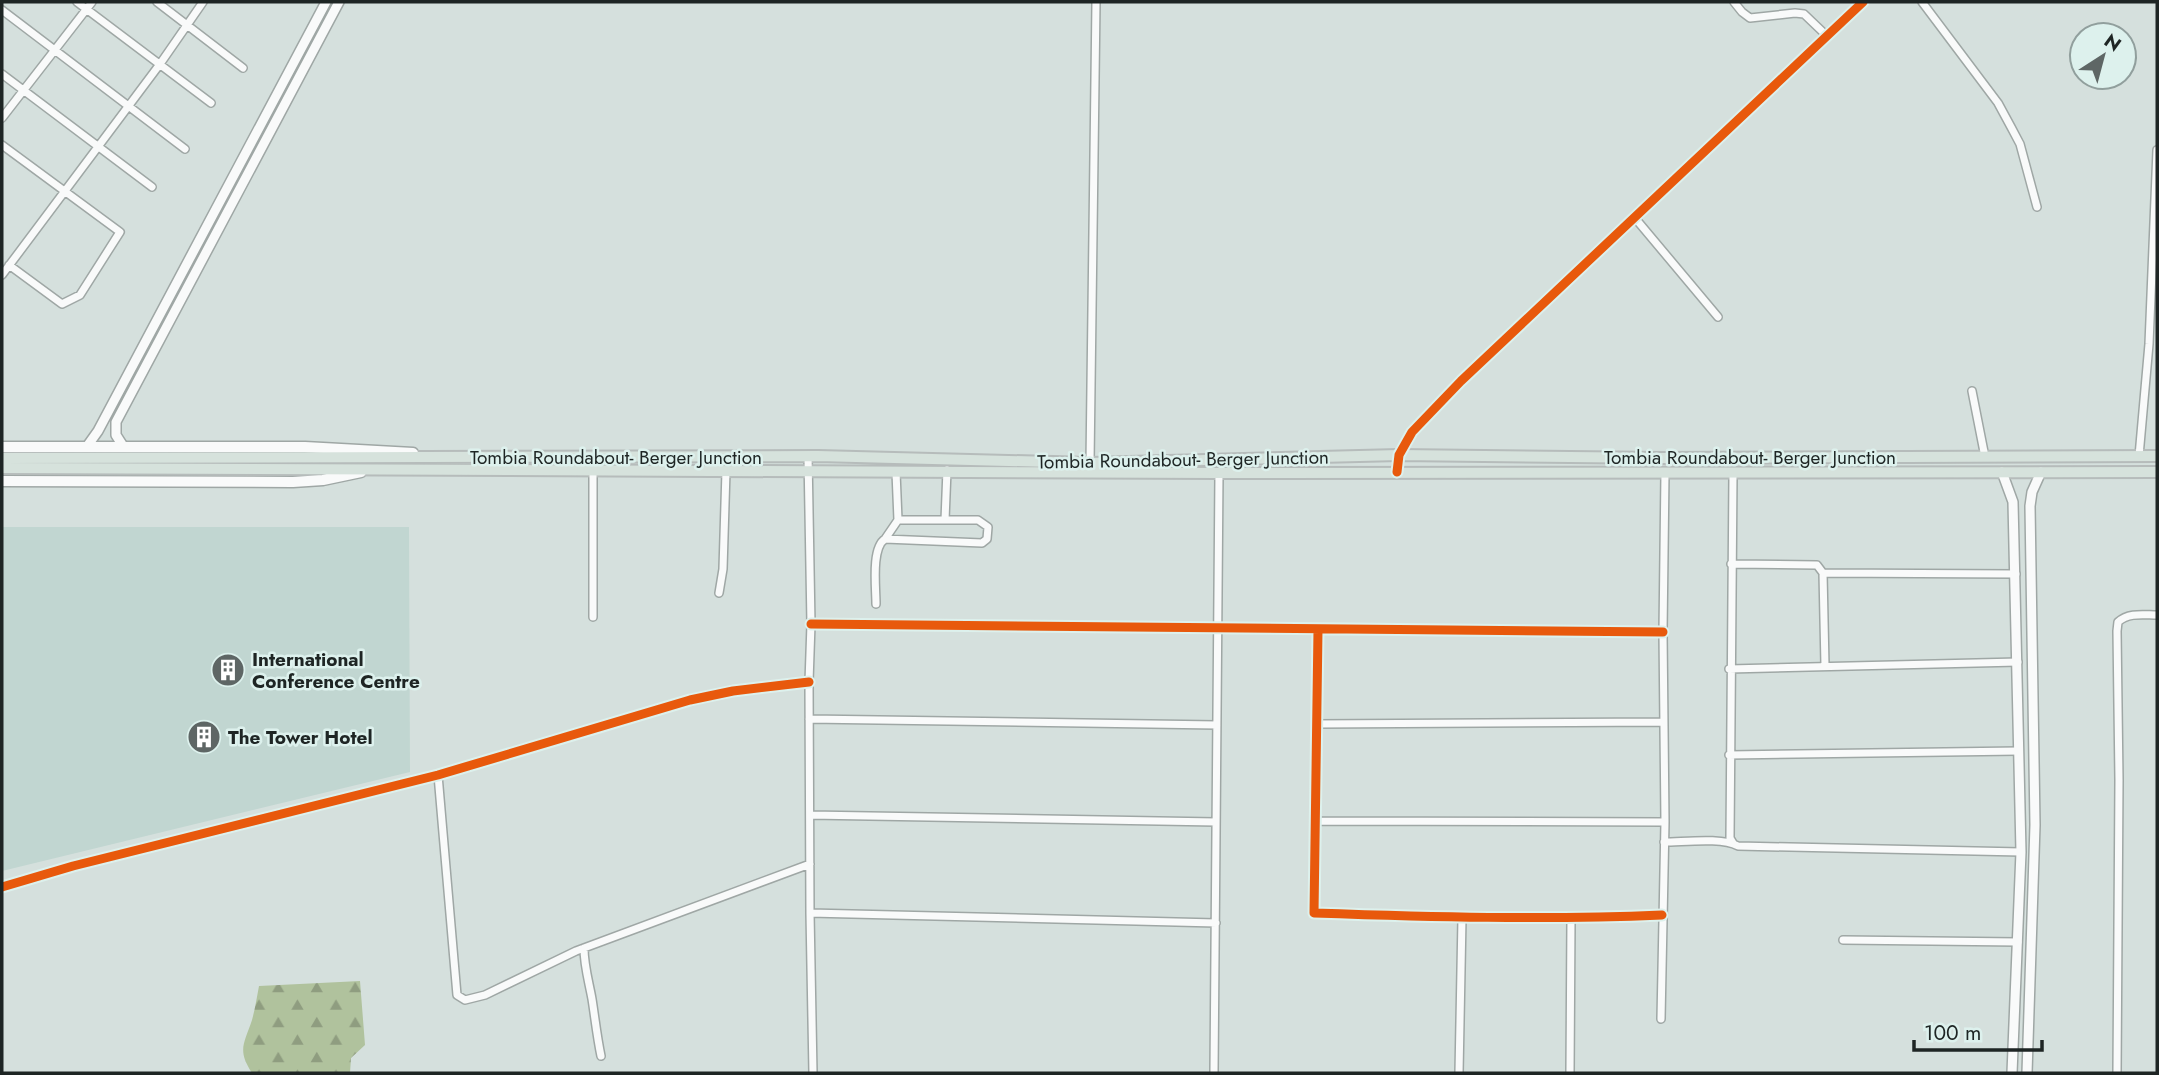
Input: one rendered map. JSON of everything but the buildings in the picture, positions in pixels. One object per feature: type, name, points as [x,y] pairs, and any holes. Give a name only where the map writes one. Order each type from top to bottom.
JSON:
[{"type":"main road","points":[[3,449],[88,445],[305,447],[412,452],[430,458]]},
{"type":"main road","points":[[3,449],[209,464]]},
{"type":"main road","name":"Tombia Roundabout- Berger Junction","points":[[209,464],[430,458],[808,456],[1090,463],[1399,455],[1662,458],[2157,456]]},
{"type":"main road","points":[[2,468],[209,464]]},
{"type":"main road","name":"Tombia Roundabout- Berger Junction","points":[[209,464],[370,470],[593,471],[1732,474],[2157,472]]},
{"type":"main road","points":[[2,481],[293,482],[323,480],[370,470]]},
{"type":"street","points":[[77,2],[90,5],[211,103]]},
{"type":"street","points":[[157,2],[243,68]]},
{"type":"street","points":[[2,275],[160,64],[203,2]]},
{"type":"street","points":[[88,445],[123,386],[326,2]]},
{"type":"street","points":[[123,446],[116,435],[116,422],[339,2]]},
{"type":"street","points":[[1090,463],[1096,2]]},
{"type":"street","points":[[1734,2],[1749,18],[1804,14],[1827,36]]},
{"type":"street","points":[[1922,2],[1998,103],[2020,144],[2037,207]]},
{"type":"street","points":[[1397,472],[1399,455],[1412,432],[1461,381],[1860,3]]},
{"type":"street","points":[[2,118],[90,5]]},
{"type":"street","points":[[2,10],[185,149]]},
{"type":"street","points":[[2,74],[152,187]]},
{"type":"street","points":[[2,145],[120,232],[80,295],[62,304],[9,265]]},
{"type":"street","points":[[2139,456],[2150,331],[2157,150]]},
{"type":"street","points":[[1635,218],[1718,317]]},
{"type":"street","points":[[1972,391],[1985,457]]},
{"type":"street","points":[[808,456],[813,1073]]},
{"type":"street","points":[[593,471],[593,617]]},
{"type":"street","points":[[719,593],[723,569],[726,471]]},
{"type":"street","points":[[945,520],[947,471]]},
{"type":"street","points":[[876,604],[877,550],[880,542],[898,520],[896,472]]},
{"type":"street","points":[[2002,472],[2013,502],[2020,751],[2021,852],[2012,1073]]},
{"type":"street","points":[[2026,1073],[2035,808],[2030,506],[2032,492],[2041,472]]},
{"type":"street","points":[[1214,1073],[1219,473]]},
{"type":"street","points":[[1661,1019],[1665,822],[1665,473]]},
{"type":"street","points":[[1732,474],[1729,755],[1730,838],[1733,843]]},
{"type":"street","points":[[885,539],[982,543],[987,540],[988,527],[981,521],[898,520]]},
{"type":"street","points":[[1731,564],[1817,565],[1823,573],[1825,666]]},
{"type":"street","points":[[1823,573],[2016,574]]},
{"type":"street","points":[[2117,1073],[2119,780],[2116,631],[2118,622],[2123,618],[2132,615],[2157,615]]},
{"type":"street","points":[[811,624],[1663,632]]},
{"type":"street","points":[[1318,630],[1314,913],[1571,919],[1662,915]]},
{"type":"street","points":[[1729,669],[2018,662]]},
{"type":"street","points":[[2,887],[86,863],[438,775],[690,700],[733,691],[809,682]]},
{"type":"street","points":[[809,719],[1217,725]]},
{"type":"street","points":[[1316,724],[1663,722]]},
{"type":"street","points":[[1729,755],[2020,751]]},
{"type":"street","points":[[438,775],[457,995],[465,1000],[485,995],[584,948],[810,864]]},
{"type":"street","points":[[2020,807],[2035,808]]},
{"type":"street","points":[[810,815],[1216,822]]},
{"type":"street","points":[[1317,821],[1665,822]]},
{"type":"street","points":[[1664,842],[2021,852]]},
{"type":"street","points":[[810,913],[1216,923]]},
{"type":"street","points":[[1459,1073],[1462,918]]},
{"type":"street","points":[[1570,1073],[1571,919]]},
{"type":"street","points":[[1843,940],[2018,942]]},
{"type":"street","points":[[584,948],[584,962],[601,1056]]},
{"type":"shaded area","points":[[2,527],[409,527],[410,772],[2,871]]},
{"type":"green space","points":[[360,981],[365,1045],[351,1058],[350,1073],[252,1073],[247,1065],[243,1047],[259,986]]},
{"type":"cycle path","points":[[1397,472],[1399,455],[1412,432],[1461,381],[1863,2]]},
{"type":"cycle path","points":[[811,624],[1663,632]]},
{"type":"cycle path","points":[[1318,630],[1314,913],[1488,917],[1662,915]]},
{"type":"cycle path","points":[[2,887],[73,866],[438,775],[690,700],[733,691],[809,682]]},
{"type":"place","name":"International Conference Centre","points":[[228,670]]},
{"type":"place","name":"The Tower Hotel","points":[[204,737]]}]
